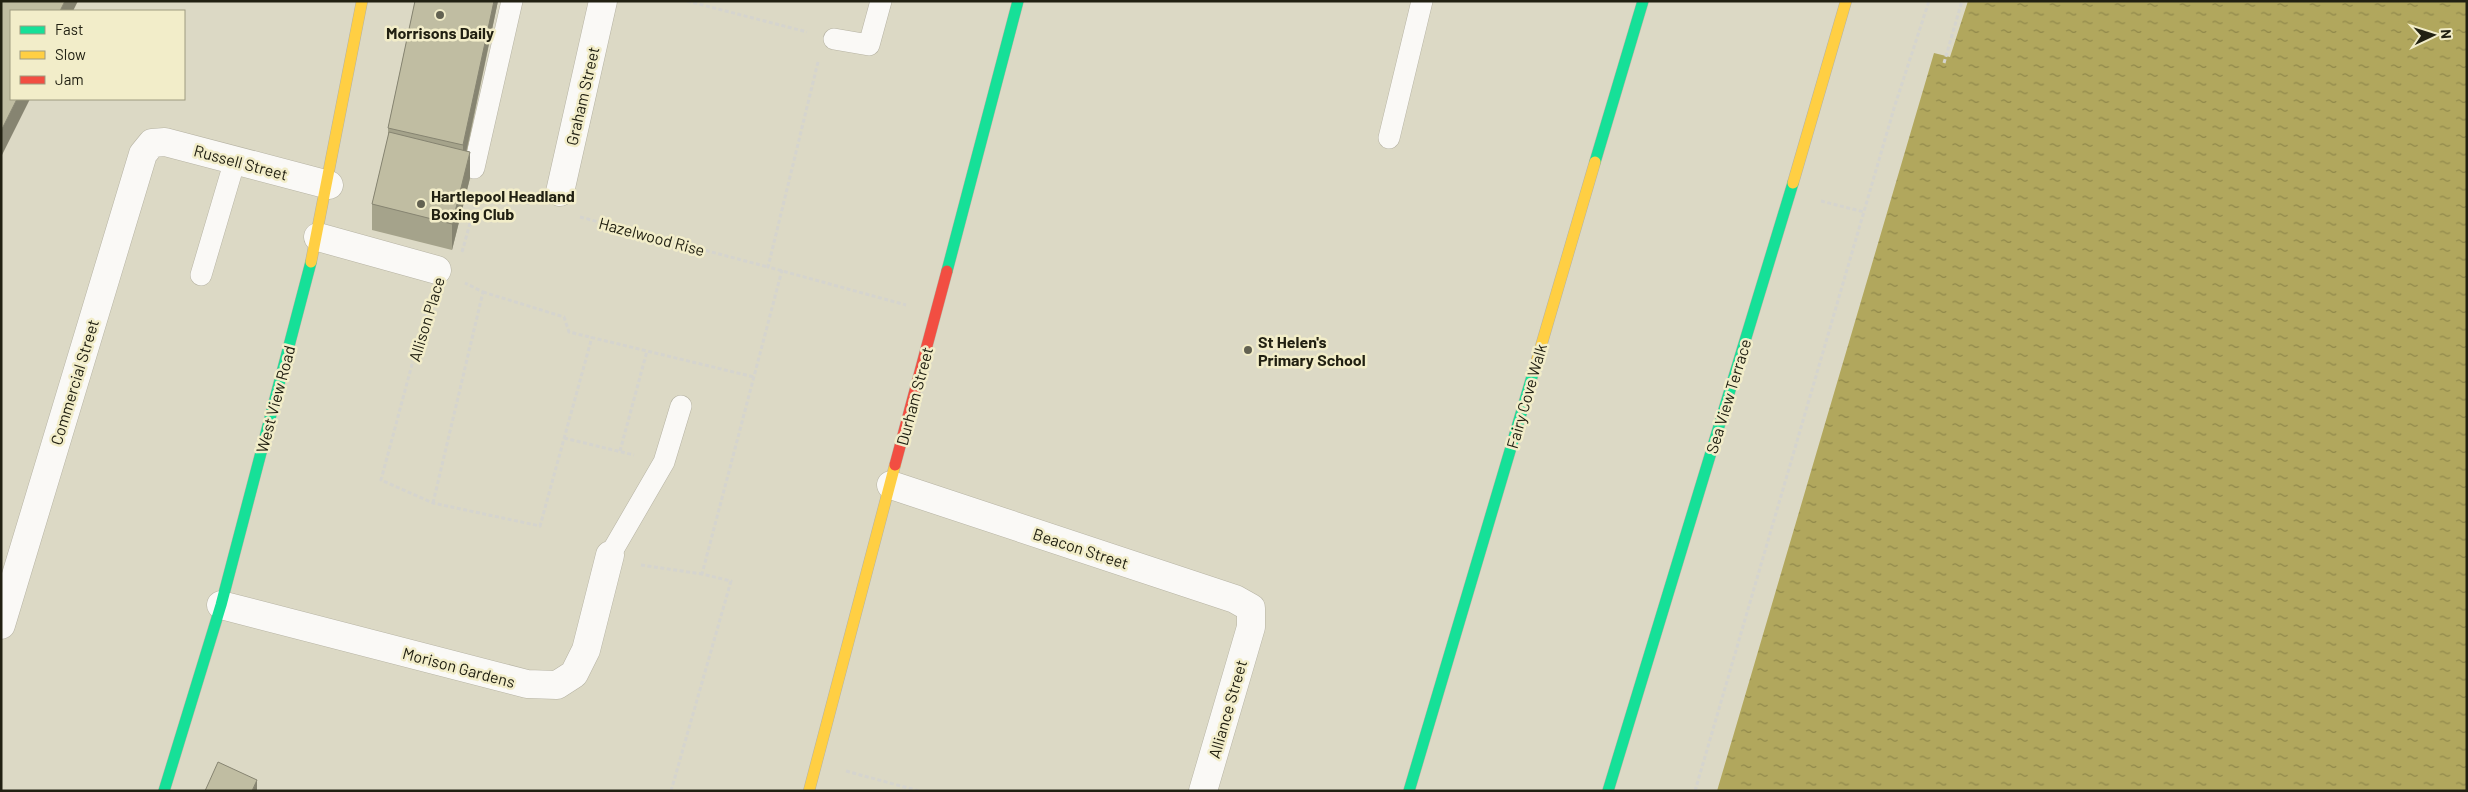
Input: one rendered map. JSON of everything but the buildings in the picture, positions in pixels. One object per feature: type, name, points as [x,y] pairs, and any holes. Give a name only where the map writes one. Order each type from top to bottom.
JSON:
[{"type":"street","name":"West View Road","points":[[164,791],[221,605],[318,237],[362,1]]},
{"type":"street","name":"Graham Street","points":[[560,192],[603,1]]},
{"type":"street","name":"Durham Street","points":[[809,791],[1018,1]]},
{"type":"street","name":"Fairy Cove Walk","points":[[1409,791],[1643,1]]},
{"type":"street","name":"Sea View Terrace","points":[[1608,791],[1790,193],[1846,1]]},
{"type":"street","name":"Russell Street","points":[[152,143],[165,142],[329,185]]},
{"type":"street","name":"Commercial Street","points":[[1,624],[143,154],[152,143]]},
{"type":"street","points":[[318,237],[446,274]]},
{"type":"street","name":"Beacon Street","points":[[891,485],[1235,599],[1251,608],[1251,627]]},
{"type":"street","name":"Morison Gardens","points":[[221,605],[527,684],[557,686],[574,674],[586,650],[610,557]]},
{"type":"street","name":"Alliance Street","points":[[1203,791],[1251,627]]},
{"type":"lane","points":[[474,168],[512,1]]},
{"type":"lane","points":[[829,38],[869,45],[881,1]]},
{"type":"lane","points":[[1389,138],[1422,1]]},
{"type":"lane","points":[[201,275],[235,160]]},
{"type":"lane","points":[[610,557],[664,462],[682,406]]},
{"type":"path","points":[[687,1],[829,38],[768,267]]},
{"type":"path","points":[[1695,791],[1895,105],[1930,1]]},
{"type":"path","points":[[1944,63],[1962,1]]},
{"type":"path","points":[[446,274],[480,190],[538,206]]},
{"type":"path","points":[[1820,200],[1864,212]]},
{"type":"path","name":"Hazelwood Rise","points":[[576,216],[936,313]]},
{"type":"path","points":[[702,574],[782,270]]},
{"type":"path","name":"Allison Place","points":[[433,503],[381,480],[446,274],[483,292],[564,317],[569,332],[592,337]]},
{"type":"path","points":[[483,292],[433,503],[540,526],[592,337],[754,377]]},
{"type":"path","points":[[620,451],[647,351]]},
{"type":"path","points":[[564,438],[664,462]]},
{"type":"path","points":[[610,557],[732,581],[671,791]]},
{"type":"path","points":[[816,763],[919,791]]},
{"type":"water","points":[[1968,1],[2467,1],[2467,791],[1717,791],[1934,53],[1950,57]]},
{"type":"traffic: fast","points":[[947,271],[1018,1]]},
{"type":"traffic: fast","points":[[1595,162],[1643,1]]},
{"type":"traffic: fast","points":[[1608,791],[1793,183]]},
{"type":"traffic: fast","points":[[164,791],[221,605],[311,262]]},
{"type":"traffic: fast","points":[[1409,791],[1534,370]]},
{"type":"traffic: slow","points":[[311,262],[362,1]]},
{"type":"traffic: slow","points":[[1793,183],[1846,1]]},
{"type":"traffic: slow","points":[[1534,370],[1595,162]]},
{"type":"traffic: slow","points":[[809,791],[895,465]]},
{"type":"traffic: jam","points":[[895,465],[947,271]]},
{"type":"place","name":"Morrisons Daily","points":[[440,15]]},
{"type":"place","name":"Hartlepool Headland Boxing Club","points":[[421,204]]},
{"type":"place","name":"St Helen's Primary School","points":[[1248,350]]}]
